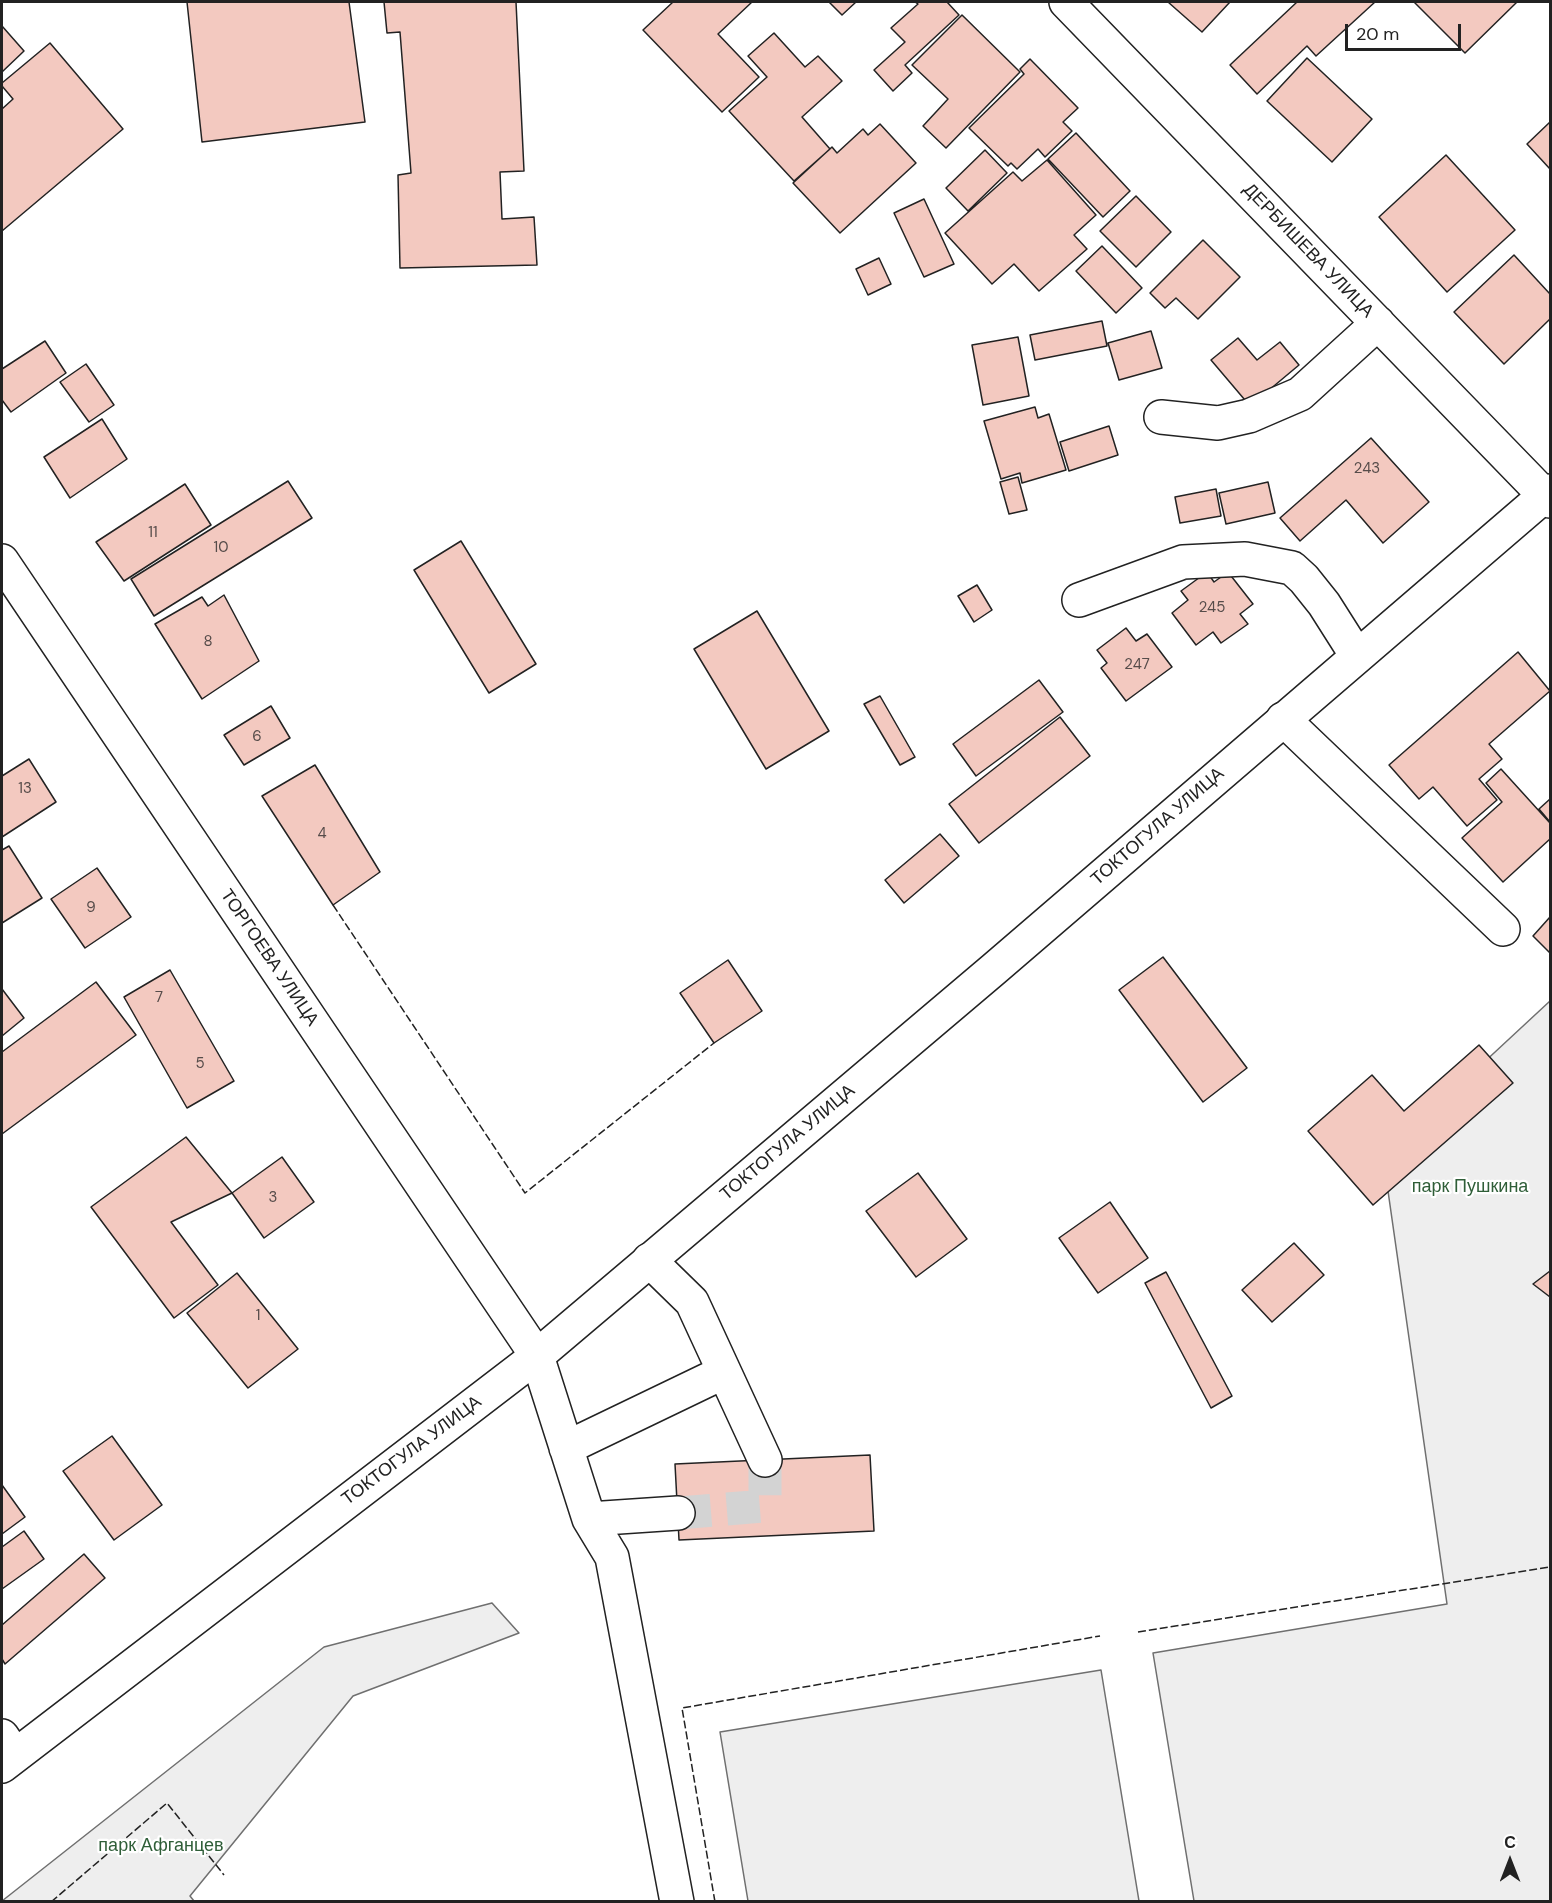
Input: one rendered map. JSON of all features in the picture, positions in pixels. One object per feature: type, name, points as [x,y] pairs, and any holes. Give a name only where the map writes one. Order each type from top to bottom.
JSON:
[{"type":"main road","name":"ДЕРБИШЕВА УЛИЦА","points":[[1066,2],[1549,496]]},
{"type":"main road","points":[[1161,417],[1218,423],[1249,416],[1300,394],[1378,323]]},
{"type":"main road","name":"ТОКТОГУЛА УЛИЦА","points":[[6,1752],[537,1356],[994,969],[1357,656],[1549,496]]},
{"type":"main road","points":[[1078,600],[1183,562],[1245,559],[1292,568],[1324,604],[1357,656]]},
{"type":"main road","name":"ТОРГОЕВА УЛИЦА","points":[[2,561],[537,1356],[589,1519],[612,1557],[677,1902]]},
{"type":"main road","points":[[1283,719],[1503,929]]},
{"type":"main road","points":[[649,1260],[692,1302],[765,1460]]},
{"type":"main road","points":[[566,1448],[724,1372]]},
{"type":"main road","points":[[589,1519],[678,1514]]},
{"type":"green space","name":"парк Пушкина","points":[[1550,1001],[1550,1901],[1194,1901],[1153,1653],[1447,1604],[1383,1156]]},
{"type":"green space","name":"парк Афганцев","points":[[492,1603],[519,1633],[353,1696],[190,1896],[194,1901],[2,1901],[324,1647]]},
{"type":"green space","points":[[1101,1670],[1139,1901],[748,1901],[720,1732]]},
{"type":"building","points":[[187,2],[349,2],[365,122],[202,142]]},
{"type":"building","points":[[384,2],[516,2],[524,171],[500,172],[502,219],[534,217],[537,265],[400,268],[398,175],[411,173],[400,32],[387,33]]},
{"type":"building","points":[[673,2],[752,2],[718,34],[759,77],[722,112],[643,30]]},
{"type":"building","points":[[829,2],[856,2],[842,15]]},
{"type":"building","points":[[915,2],[947,2],[959,15],[905,65],[912,73],[893,91],[874,70],[905,42],[891,28],[918,4]]},
{"type":"building","points":[[1168,2],[1230,2],[1202,32]]},
{"type":"building","points":[[1297,2],[1375,2],[1316,56],[1307,46],[1257,94],[1230,65]]},
{"type":"building","points":[[1414,2],[1517,2],[1465,53]]},
{"type":"building","points":[[962,15],[1020,72],[946,148],[923,126],[948,99],[912,65]]},
{"type":"building","points":[[2,26],[24,51],[2,72]]},
{"type":"building","points":[[774,33],[805,67],[818,56],[842,81],[802,117],[830,149],[794,181],[729,111],[767,77],[748,56]]},
{"type":"building","points":[[50,43],[123,129],[2,231],[2,109],[13,99],[2,83]]},
{"type":"building","points":[[1307,58],[1372,119],[1332,162],[1267,101]]},
{"type":"building","points":[[1030,59],[1078,108],[1063,122],[1072,131],[1045,157],[1038,149],[1017,169],[1011,163],[1008,166],[969,128],[1024,74],[1020,69]]},
{"type":"building","points":[[1550,122],[1550,169],[1527,144]]},
{"type":"building","points":[[880,124],[916,163],[840,233],[793,183],[832,147],[837,153],[863,129],[868,135]]},
{"type":"building","points":[[1076,133],[1130,191],[1103,217],[1048,159]]},
{"type":"building","points":[[985,150],[1007,173],[968,211],[946,188]]},
{"type":"building","points":[[1446,155],[1515,230],[1447,292],[1379,217]]},
{"type":"building","points":[[1047,160],[1096,215],[1074,235],[1087,249],[1039,291],[1014,264],[992,284],[945,233],[1013,172],[1022,181]]},
{"type":"building","points":[[1136,196],[1171,232],[1136,267],[1100,231]]},
{"type":"building","points":[[924,199],[954,264],[924,277],[894,213]]},
{"type":"building","points":[[1203,240],[1240,277],[1198,319],[1176,298],[1165,308],[1150,293]]},
{"type":"building","points":[[1102,246],[1142,288],[1116,313],[1076,271]]},
{"type":"building","points":[[1514,255],[1550,294],[1550,319],[1504,364],[1454,312]]},
{"type":"building","points":[[879,258],[891,284],[868,295],[856,269]]},
{"type":"building","points":[[1102,321],[1107,346],[1035,360],[1030,335]]},
{"type":"building","points":[[1151,331],[1162,368],[1119,380],[1108,343]]},
{"type":"building","points":[[1018,337],[1029,396],[983,405],[972,345]]},
{"type":"building","points":[[1238,338],[1257,360],[1280,342],[1299,365],[1250,406],[1211,360]]},
{"type":"building","points":[[45,341],[66,373],[11,412],[2,400],[2,369]]},
{"type":"building","points":[[86,364],[114,405],[89,422],[60,382]]},
{"type":"building","points":[[1035,407],[1038,418],[1049,414],[1066,470],[1022,483],[1020,473],[1001,479],[984,421]]},
{"type":"building","points":[[102,419],[127,459],[70,498],[44,457]]},
{"type":"building","points":[[1109,426],[1118,455],[1069,471],[1060,442]]},
{"type":"building","points":[[1371,438],[1429,502],[1383,543],[1346,500],[1300,541],[1280,518]]},
{"type":"building","points":[[1018,477],[1027,510],[1009,514],[1000,482]]},
{"type":"building","points":[[288,481],[312,518],[154,616],[131,579]]},
{"type":"building","points":[[1268,482],[1275,513],[1226,524],[1219,493]]},
{"type":"building","points":[[185,484],[211,525],[124,581],[96,542]]},
{"type":"building","points":[[1216,489],[1221,516],[1180,523],[1175,497]]},
{"type":"building","points":[[461,541],[536,664],[489,693],[414,570]]},
{"type":"building","points":[[1207,572],[1214,582],[1228,572],[1253,604],[1240,614],[1248,624],[1221,643],[1213,632],[1196,645],[1172,613],[1188,600],[1181,591]]},
{"type":"building","points":[[977,585],[992,610],[974,622],[958,596]]},
{"type":"building","points":[[224,595],[259,661],[202,699],[155,624],[202,597],[208,606]]},
{"type":"building","points":[[757,611],[829,731],[766,769],[694,649]]},
{"type":"building","points":[[1126,628],[1136,641],[1147,634],[1172,667],[1126,701],[1101,668],[1107,663],[1097,650]]},
{"type":"building","points":[[1518,652],[1550,691],[1489,744],[1502,759],[1479,779],[1497,800],[1467,826],[1433,787],[1419,799],[1389,765]]},
{"type":"building","points":[[1039,680],[1063,712],[976,776],[953,744]]},
{"type":"building","points":[[880,696],[915,757],[900,765],[864,704]]},
{"type":"building","points":[[271,706],[290,738],[244,765],[224,735]]},
{"type":"building","points":[[1060,717],[1090,756],[979,843],[949,804]]},
{"type":"building","points":[[29,759],[56,802],[2,837],[2,776]]},
{"type":"building","points":[[315,765],[380,872],[333,905],[262,796]]},
{"type":"building","points":[[1501,769],[1550,823],[1550,839],[1503,882],[1462,838],[1502,802],[1486,783]]},
{"type":"building","points":[[1550,799],[1550,822],[1539,809]]},
{"type":"building","points":[[940,834],[959,856],[904,903],[885,880]]},
{"type":"building","points":[[9,846],[42,898],[2,923],[2,850]]},
{"type":"building","points":[[97,868],[131,917],[85,948],[51,899]]},
{"type":"building","points":[[1550,917],[1550,953],[1533,936]]},
{"type":"building","points":[[1163,957],[1247,1068],[1203,1102],[1119,990]]},
{"type":"building","points":[[728,960],[762,1011],[714,1043],[680,993]]},
{"type":"building","points":[[170,970],[234,1081],[187,1108],[124,997]]},
{"type":"building","points":[[96,982],[136,1035],[2,1134],[2,1052]]},
{"type":"building","points":[[2,989],[24,1018],[2,1036]]},
{"type":"building","points":[[1479,1045],[1513,1083],[1373,1205],[1308,1131],[1372,1075],[1404,1111]]},
{"type":"building","points":[[186,1137],[232,1193],[171,1222],[218,1285],[174,1318],[91,1207]]},
{"type":"building","points":[[282,1157],[314,1202],[264,1238],[232,1193]]},
{"type":"building","points":[[918,1173],[967,1239],[916,1277],[866,1211]]},
{"type":"building","points":[[1110,1202],[1148,1258],[1098,1293],[1059,1238]]},
{"type":"building","points":[[1294,1243],[1324,1275],[1272,1322],[1242,1290]]},
{"type":"building","points":[[1550,1271],[1550,1297],[1533,1284]]},
{"type":"building","points":[[1166,1272],[1232,1396],[1211,1408],[1145,1283]]},
{"type":"building","points":[[237,1273],[298,1349],[248,1388],[187,1313]]},
{"type":"building","points":[[112,1436],[162,1505],[114,1540],[63,1471]]},
{"type":"building","points":[[870,1455],[874,1531],[679,1540],[675,1464]]},
{"type":"building","points":[[2,1485],[25,1517],[2,1534]]},
{"type":"building","points":[[24,1531],[44,1559],[2,1589],[2,1547]]},
{"type":"building","points":[[84,1554],[105,1578],[5,1664],[2,1659],[2,1625]]},
{"type":"tunnel","points":[[678,1513],[765,1506],[765,1460]]},
{"type":"fence","points":[[333,905],[525,1193],[714,1043]]},
{"type":"fence","points":[[1138,1632],[1550,1567]]},
{"type":"fence","points":[[715,1902],[682,1708],[1100,1636]]},
{"type":"fence","points":[[51,1902],[167,1803],[224,1875]]}]
